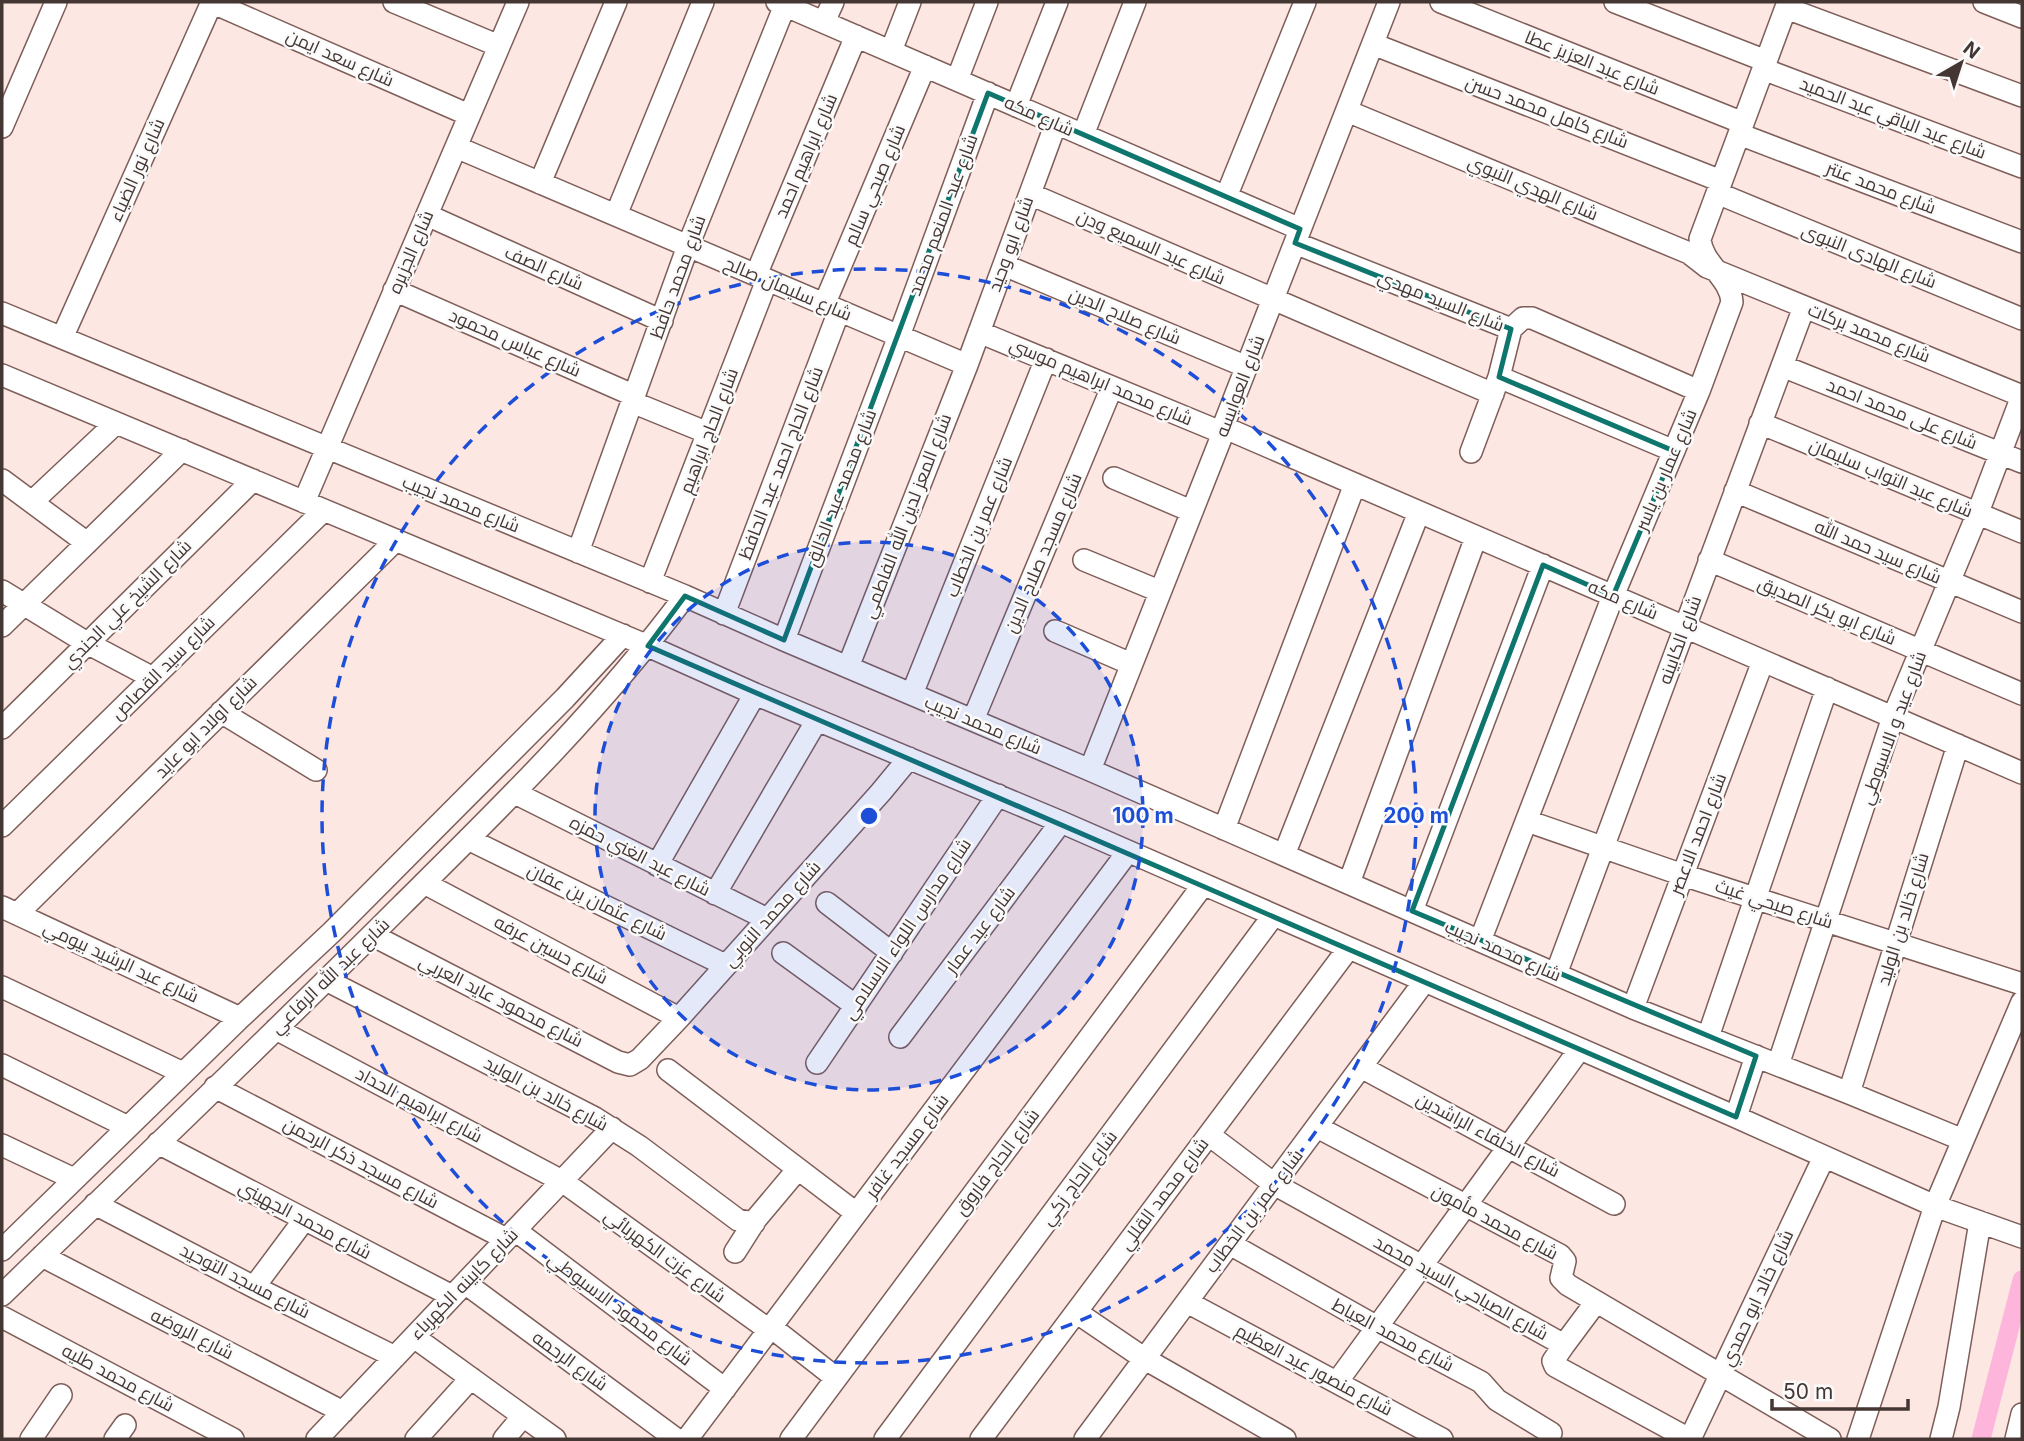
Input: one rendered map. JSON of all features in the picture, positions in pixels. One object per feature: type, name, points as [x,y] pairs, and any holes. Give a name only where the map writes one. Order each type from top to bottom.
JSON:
[{"type":"street","points":[[2,127],[56,2]]},
{"type":"street","name":"شارع سعد ايمن","points":[[212,2],[246,9],[469,115]]},
{"type":"street","name":"شارع نور الضياء","points":[[62,338],[212,2]]},
{"type":"street","points":[[394,2],[499,46]]},
{"type":"street","name":"شارع الجزيره","points":[[314,506],[327,448],[518,2]]},
{"type":"street","points":[[540,183],[615,2]]},
{"type":"street","points":[[616,215],[704,2]]},
{"type":"street","points":[[824,22],[833,2]]},
{"type":"street","points":[[891,51],[909,2]]},
{"type":"street","points":[[957,80],[987,2]]},
{"type":"street","points":[[1016,106],[1057,2]]},
{"type":"street","points":[[1083,135],[1135,2]]},
{"type":"street","points":[[1226,197],[1305,2]]},
{"type":"street","name":"شارع العوايسه","points":[[1090,770],[1390,2]]},
{"type":"street","name":"شارع عبد العزيز عطا","points":[[1441,2],[1741,129]]},
{"type":"street","name":"شارع عبد الباقي عبد الحميد","points":[[1615,2],[2022,167]]},
{"type":"street","points":[[1984,2],[2022,16]]},
{"type":"street","name":"شارع مكه","points":[[781,3],[1226,197],[1298,236]]},
{"type":"street","name":"شارع محمد حافظ","points":[[578,552],[688,246],[781,3]]},
{"type":"street","points":[[1787,5],[2022,96]]},
{"type":"street","name":"شارع عمار بن ياسر","points":[[1480,941],[1613,596],[1699,391],[1732,302],[1731,294],[1705,256],[1700,239],[1787,5]]},
{"type":"street","name":"شارع ابراهيم احمد","points":[[762,278],[856,36]]},
{"type":"street","name":"شارع كامل محمد حسن","points":[[1373,44],[1719,187]]},
{"type":"street","name":"شارع صبحي سالم","points":[[832,308],[925,66]]},
{"type":"street","name":"شارع عبد المنعم محمد","points":[[899,336],[988,93]]},
{"type":"street","name":"شارع الهدي النبوي","points":[[1347,111],[1689,253],[1707,267],[1716,270]]},
{"type":"street","name":"شارع ابو وحيد","points":[[967,365],[1056,123]]},
{"type":"street","name":"شارع محمد عنتر","points":[[1741,129],[2022,242]]},
{"type":"street","name":"شارع سليمان صالح","points":[[456,147],[967,365]]},
{"type":"street","name":"شارع الهادى النبوى","points":[[1719,187],[2022,319]]},
{"type":"street","name":"شارع عبد السميع ودن","points":[[1030,194],[1273,300],[1674,451]]},
{"type":"street","name":"شارع الصف","points":[[427,215],[662,321]]},
{"type":"street","name":"شارع السيد مهدي","points":[[1298,236],[1511,329],[1523,318],[1532,318],[1699,391]]},
{"type":"street","name":"شارع صلاح الدين","points":[[1004,265],[1247,367]]},
{"type":"street","name":"شارع محمد بركات","points":[[1716,270],[2022,396]]},
{"type":"street","name":"شارع الحاج ابراهيم","points":[[650,582],[708,433],[762,278]]},
{"type":"street","name":"شارع عباس محمود","points":[[394,290],[708,433]]},
{"type":"street","name":"شارع الكابينه","points":[[1556,974],[1804,307]]},
{"type":"street","name":"شارع الحاج احمد عبد الحافظ","points":[[724,614],[832,308]]},
{"type":"street","name":"شارع محمد نجيب","points":[[2,313],[685,596],[1633,1008],[1963,1140]]},
{"type":"street","points":[[1471,452],[1496,385],[1511,329]]},
{"type":"street","name":"شارع محمد ابراهيم موسي","points":[[979,331],[1223,430]]},
{"type":"street","name":"شارع محمد عبد الخالق","points":[[784,640],[899,336]]},
{"type":"street","name":"شارع عمر بن الخطاب","points":[[912,694],[1046,359]]},
{"type":"street","name":"شارع المعز لدين الله الفاطمي","points":[[848,667],[967,365]]},
{"type":"street","name":"شارع على محمد احمد","points":[[1782,366],[2022,462]]},
{"type":"street","points":[[2,375],[1061,822],[1935,1206],[2022,1237]]},
{"type":"street","name":"شارع مسجد صلاح الدين","points":[[973,720],[1112,387]]},
{"type":"street","name":"شارع عيد و الاسيوطي","points":[[1778,1065],[1893,717],[1977,514],[2022,396]]},
{"type":"street","points":[[32,502],[116,423]]},
{"type":"street","name":"شارع عبد التواب سليمان","points":[[1760,423],[2022,532]]},
{"type":"street","name":"شارع مكه","points":[[1223,430],[1543,565],[2022,773]]},
{"type":"street","points":[[2,626],[182,450]]},
{"type":"street","points":[[1114,478],[1191,511]]},
{"type":"street","points":[[2,480],[87,543]]},
{"type":"street","name":"شارع الشيخ علي الجندي","points":[[2,728],[253,480]]},
{"type":"street","points":[[1224,829],[1354,484]]},
{"type":"street","name":"شارع سيد حمد الله","points":[[1735,491],[2022,612]]},
{"type":"street","name":"شارع سيد القصاص","points":[[2,826],[153,678],[314,506]]},
{"type":"street","points":[[1284,855],[1419,512]]},
{"type":"street","points":[[1349,883],[1476,537]]},
{"type":"street","name":"شارع اولاد ابو عايد","points":[[9,910],[221,712],[396,540]]},
{"type":"street","points":[[1084,560],[1159,591]]},
{"type":"street","name":"شارع ابو بكر الصديق","points":[[1709,561],[2022,694]]},
{"type":"street","points":[[1412,911],[1543,565]]},
{"type":"street","points":[[2,591],[23,606],[153,678]]},
{"type":"street","name":"شارع عبد الله الرفاعي","points":[[2,1295],[515,793],[604,698],[648,646],[685,596]]},
{"type":"street","points":[[1055,631],[1131,664]]},
{"type":"street","name":"شارع عبد الله الرفاعي","points":[[7,1237],[74,1179],[240,1017],[332,932],[565,698],[623,635]]},
{"type":"street","name":"شارع احمد الاعصر","points":[[1633,1008],[1763,661]]},
{"type":"street","points":[[1708,1037],[1827,688]]},
{"type":"street","points":[[657,864],[755,694]]},
{"type":"street","points":[[221,712],[316,770]]},
{"type":"street","points":[[715,894],[817,720]]},
{"type":"street","name":"شارع خالد بن الوليد","points":[[1849,1093],[1958,745]]},
{"type":"street","name":"شارع محمد النوبي","points":[[630,1065],[640,1059],[679,1018],[909,758]]},
{"type":"street","name":"شارع عبد الغني حمزه","points":[[515,793],[767,919]]},
{"type":"street","name":"شارع مدارس اللواء الاسلامي","points":[[817,1063],[998,796]]},
{"type":"street","name":"شارع صبحي غيث","points":[[1527,821],[1683,875],[2022,984]]},
{"type":"street","name":"شارع عيد عمار","points":[[900,1037],[1061,822]]},
{"type":"street","name":"شارع عثمان بن عفان","points":[[468,839],[725,965]]},
{"type":"street","name":"شارع مسجد غافر","points":[[687,1439],[1127,853]]},
{"type":"street","name":"شارع حسين عرفه","points":[[424,883],[679,1018]]},
{"type":"street","name":"شارع الحاج فاروق","points":[[791,1439],[1203,886]]},
{"type":"street","points":[[827,904],[892,953]]},
{"type":"street","name":"شارع عبد الرشيد بيومي","points":[[9,910],[240,1017]]},
{"type":"street","name":"شارع الحاج زكي","points":[[885,1439],[1273,916]]},
{"type":"street","name":"شارع محمود عايد العربي","points":[[372,935],[618,1062],[630,1065]]},
{"type":"street","name":"شارع محمد القللي","points":[[981,1439],[1348,949]]},
{"type":"street","points":[[783,953],[856,1006]]},
{"type":"street","name":"شارع خالد بن الوليد","points":[[326,980],[595,1118],[738,1220],[754,1223]]},
{"type":"street","name":"شارع عمر بن الخطاب","points":[[1084,1439],[1424,982]]},
{"type":"street","points":[[2,987],[183,1073]]},
{"type":"street","points":[[1858,1439],[1935,1206],[2022,1002]]},
{"type":"street","name":"شارع ابراهيم الحداد","points":[[276,1029],[562,1181]]},
{"type":"street","points":[[1336,1382],[1579,1050]]},
{"type":"street","points":[[1736,1117],[1756,1056]]},
{"type":"street","points":[[2,1065],[128,1127]]},
{"type":"street","name":"شارع الخلفاء الراشدين","points":[[1361,1067],[1614,1204]]},
{"type":"street","points":[[668,1070],[856,1213]]},
{"type":"street","name":"شارع مسجد ذكر الرحمن","points":[[215,1087],[511,1234]]},
{"type":"street","name":"شارع محمد مأمون","points":[[1317,1127],[1562,1257],[1565,1261],[1562,1280],[1830,1439]]},
{"type":"street","name":"شارع كابينه الكهرباء","points":[[317,1439],[612,1128]]},
{"type":"street","name":"شارع الصباحي السيد محمد","points":[[1209,1135],[1274,1184],[1564,1345],[1553,1362],[1555,1366],[1689,1439]]},
{"type":"street","name":"شارع محمد الجهيني","points":[[158,1143],[304,1220],[458,1290]]},
{"type":"street","points":[[2,1145],[74,1179]]},
{"type":"street","name":"شارع خالد ابو حمدي","points":[[1689,1439],[1824,1157]]},
{"type":"street","points":[[735,1252],[754,1223],[798,1168]]},
{"type":"street","name":"شارع عزت الكهربائي","points":[[562,1181],[836,1378]]},
{"type":"street","name":"شارع مسجد التوحيد","points":[[95,1204],[395,1357]]},
{"type":"street","points":[[254,1287],[304,1220]]},
{"type":"street","points":[[1941,1439],[1986,1224]]},
{"type":"street","name":"شارع محمود الاسيوطي","points":[[511,1234],[724,1389]]},
{"type":"street","name":"شارع محمد العياط","points":[[1230,1244],[1481,1382],[1505,1406],[1551,1433]]},
{"type":"street","name":"شارع الروضه","points":[[42,1256],[343,1412]]},
{"type":"street","name":"شارع الرحمه","points":[[458,1290],[676,1439]]},
{"type":"street","name":"شارع منصور عبد العظيم","points":[[1187,1302],[1442,1439]]},
{"type":"street","points":[[1564,1345],[1596,1302]]},
{"type":"street","points":[[1076,1312],[1144,1359],[1285,1439]]},
{"type":"street","name":"شارع محمد طليه","points":[[2,1317],[233,1439]]},
{"type":"street","points":[[414,1336],[555,1439]]},
{"type":"street","points":[[416,1439],[471,1378]]},
{"type":"street","points":[[31,1439],[61,1395]]},
{"type":"street","points":[[2016,1439],[2022,1414]]},
{"type":"street","points":[[503,1439],[523,1416]]},
{"type":"highlighted area","points":[[988,93],[1300,229],[1295,243],[1511,329],[1499,377],[1674,451],[1613,596],[1543,565],[1412,911],[1756,1056],[1736,1117],[648,646],[685,596],[784,640]]},
{"type":"waterway","points":[[1981,1439],[2022,1280]]}]
